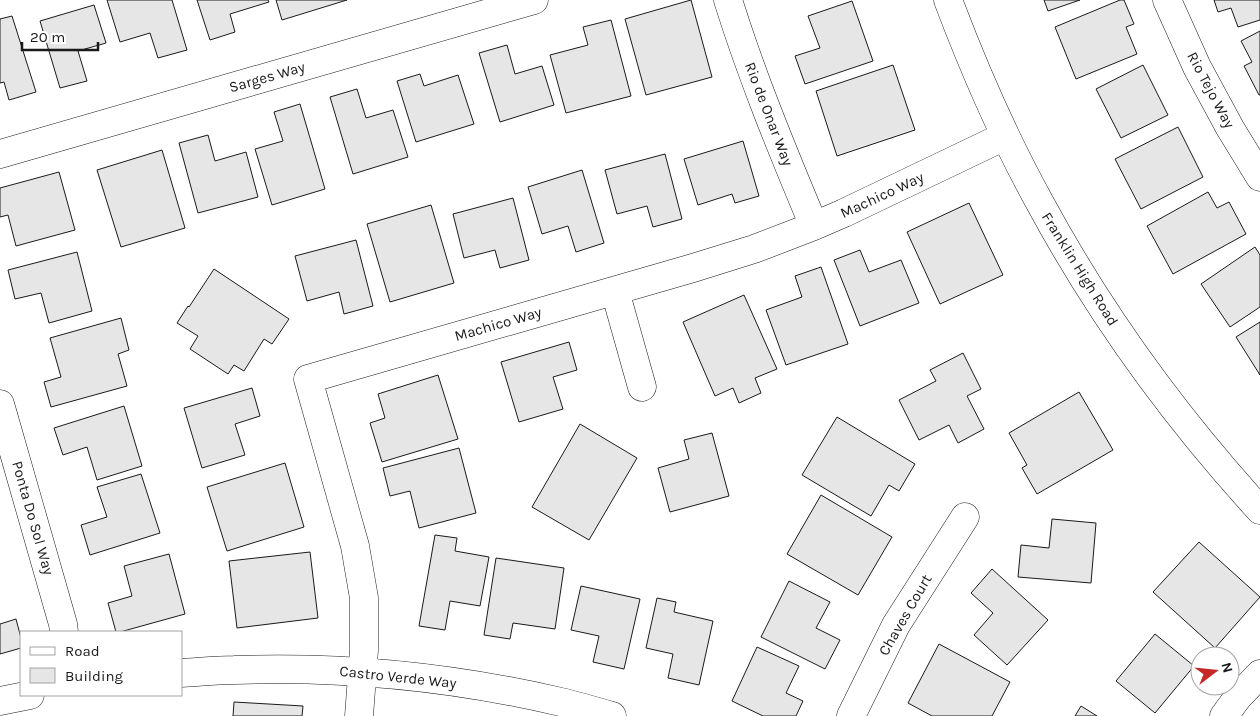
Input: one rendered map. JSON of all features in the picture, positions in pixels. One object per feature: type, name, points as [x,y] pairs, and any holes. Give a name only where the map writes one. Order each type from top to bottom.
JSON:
[{"type":"street","name":"Sarges Way","points":[[0,154],[534,0]]},
{"type":"street","name":"Rio de Onar Way","points":[[728,0],[778,138],[814,226]]},
{"type":"street","name":"Franklin High Road","points":[[948,0],[963,40],[1005,136],[1077,268],[1140,362],[1185,422],[1260,510]]},
{"type":"street","name":"Rio Tejo Way","points":[[1167,0],[1202,76],[1230,128],[1260,177]]},
{"type":"street","name":"Machico Way","points":[[359,716],[364,650],[364,598],[355,546],[308,379],[754,249],[844,213],[1005,136]]},
{"type":"street","points":[[614,291],[642,386]]},
{"type":"street","name":"Ponta Do Sol Way","points":[[0,404],[64,631]]},
{"type":"street","name":"Chaves Court","points":[[852,716],[896,625],[965,517]]},
{"type":"street","name":"Castro Verde Way","points":[[182,674],[234,670],[362,672],[463,683],[562,702],[612,716]]},
{"type":"street","points":[[1224,716],[1238,697],[1260,674]]},
{"type":"street","points":[[0,701],[25,696]]},
{"type":"building","points":[[107,0],[172,0],[187,50],[158,58],[150,33],[120,42]]},
{"type":"building","points":[[197,0],[268,0],[269,2],[230,14],[235,32],[210,40]]},
{"type":"building","points":[[276,0],[347,0],[282,20]]},
{"type":"building","points":[[691,0],[712,77],[646,95],[625,19]]},
{"type":"building","points":[[1044,0],[1080,0],[1048,11]]},
{"type":"building","points":[[1124,0],[1134,24],[1126,27],[1137,54],[1076,79],[1055,27]]},
{"type":"building","points":[[1214,0],[1260,0],[1260,20],[1238,27],[1231,8],[1218,12]]},
{"type":"building","points":[[852,1],[873,61],[805,84],[795,56],[820,48],[808,16]]},
{"type":"building","points":[[94,5],[106,43],[78,51],[87,81],[60,88],[40,21]]},
{"type":"building","points":[[12,16],[36,92],[9,100],[4,82],[0,83],[0,19]]},
{"type":"building","points":[[611,20],[631,96],[566,113],[550,55],[588,45],[583,27]]},
{"type":"building","points":[[1260,31],[1259,95],[1244,66],[1252,62],[1241,41]]},
{"type":"building","points":[[507,45],[515,74],[542,66],[554,105],[500,122],[479,53]]},
{"type":"building","points":[[893,65],[915,130],[837,156],[816,91]]},
{"type":"building","points":[[1143,65],[1168,115],[1121,138],[1096,89]]},
{"type":"building","points":[[420,74],[424,86],[458,75],[474,124],[416,142],[397,81]]},
{"type":"building","points":[[357,89],[366,118],[393,110],[408,157],[353,174],[330,97]]},
{"type":"building","points":[[300,104],[325,189],[272,205],[255,149],[283,141],[274,112]]},
{"type":"building","points":[[1178,127],[1203,177],[1141,209],[1115,159]]},
{"type":"building","points":[[208,135],[215,161],[246,152],[258,197],[198,213],[179,143]]},
{"type":"building","points":[[743,141],[759,196],[735,203],[732,194],[698,205],[684,159]]},
{"type":"building","points":[[162,150],[185,228],[121,247],[97,170]]},
{"type":"building","points":[[665,154],[682,219],[653,227],[647,206],[617,214],[605,170]]},
{"type":"building","points":[[582,170],[604,243],[576,252],[568,226],[542,234],[528,187]]},
{"type":"building","points":[[59,172],[75,230],[16,246],[8,215],[0,217],[0,188]]},
{"type":"building","points":[[1208,192],[1217,208],[1229,202],[1246,234],[1173,274],[1147,226]]},
{"type":"building","points":[[513,198],[529,260],[500,268],[495,250],[464,258],[453,214]]},
{"type":"building","points":[[969,203],[1003,275],[940,304],[907,232]]},
{"type":"building","points":[[431,205],[454,283],[390,302],[367,224]]},
{"type":"building","points":[[356,240],[373,306],[344,314],[339,292],[307,301],[295,256]]},
{"type":"building","points":[[1255,247],[1260,255],[1260,307],[1230,327],[1201,284]]},
{"type":"building","points":[[860,250],[869,272],[901,260],[919,303],[860,326],[834,260]]},
{"type":"building","points":[[77,252],[92,311],[49,323],[41,293],[15,299],[8,270]]},
{"type":"building","points":[[821,267],[848,344],[786,365],[766,310],[802,297],[795,276]]},
{"type":"building","points":[[214,269],[289,319],[272,344],[264,339],[244,371],[234,365],[228,374],[190,349],[198,336],[177,323]]},
{"type":"building","points":[[744,295],[777,369],[755,378],[761,393],[739,403],[733,388],[715,396],[683,322]]},
{"type":"building","points":[[121,318],[129,350],[118,354],[127,386],[51,407],[44,382],[61,377],[50,338]]},
{"type":"building","points":[[1260,322],[1260,375],[1236,337]]},
{"type":"building","points":[[569,342],[577,370],[553,377],[563,409],[519,422],[501,362]]},
{"type":"building","points":[[963,353],[981,389],[967,396],[984,429],[958,443],[949,425],[919,440],[899,400],[936,381],[930,370]]},
{"type":"building","points":[[438,375],[458,439],[382,462],[370,423],[385,418],[378,394]]},
{"type":"building","points":[[252,388],[260,416],[235,424],[245,455],[202,468],[184,408]]},
{"type":"building","points":[[1079,392],[1113,450],[1037,494],[1022,468],[1027,465],[1009,433]]},
{"type":"building","points":[[124,406],[142,466],[97,480],[87,447],[63,455],[54,428]]},
{"type":"building","points":[[837,417],[915,464],[899,491],[889,485],[871,516],[802,475]]},
{"type":"building","points":[[580,424],[637,458],[589,540],[532,507]]},
{"type":"building","points":[[712,433],[729,496],[670,512],[658,468],[689,459],[684,440]]},
{"type":"building","points":[[459,448],[476,513],[419,528],[410,491],[390,496],[383,468]]},
{"type":"building","points":[[285,463],[304,527],[227,551],[207,487]]},
{"type":"building","points":[[141,474],[160,533],[90,555],[81,525],[107,517],[97,487]]},
{"type":"building","points":[[821,495],[892,537],[858,595],[787,554]]},
{"type":"building","points":[[1052,519],[1096,523],[1091,583],[1018,577],[1021,545],[1049,548]]},
{"type":"building","points":[[435,535],[457,538],[455,551],[489,557],[480,606],[450,601],[445,630],[419,626]]},
{"type":"building","points":[[1199,542],[1260,597],[1217,646],[1213,646],[1153,592]]},
{"type":"building","points":[[310,552],[318,618],[237,628],[229,561]]},
{"type":"building","points":[[169,554],[185,614],[124,631],[116,631],[108,603],[132,596],[124,566]]},
{"type":"building","points":[[496,558],[564,568],[555,629],[513,623],[510,639],[484,635]]},
{"type":"building","points":[[992,569],[1048,620],[1007,665],[974,635],[993,613],[971,593]]},
{"type":"building","points":[[789,581],[830,602],[816,628],[840,640],[825,669],[761,637]]},
{"type":"building","points":[[581,586],[640,599],[624,669],[593,662],[599,636],[571,630]]},
{"type":"building","points":[[657,598],[676,602],[674,612],[713,621],[699,685],[668,678],[673,654],[646,648]]},
{"type":"building","points":[[16,619],[20,634],[20,648],[0,654],[0,624]]},
{"type":"building","points":[[1155,634],[1190,663],[1190,671],[1155,713],[1116,681]]},
{"type":"building","points":[[939,644],[1010,682],[992,716],[932,716],[908,703]]},
{"type":"building","points":[[757,647],[799,666],[786,693],[803,701],[796,716],[763,716],[732,701]]},
{"type":"building","points":[[234,702],[303,706],[302,716],[233,716]]},
{"type":"building","points":[[1081,706],[1097,716],[1075,716]]}]
